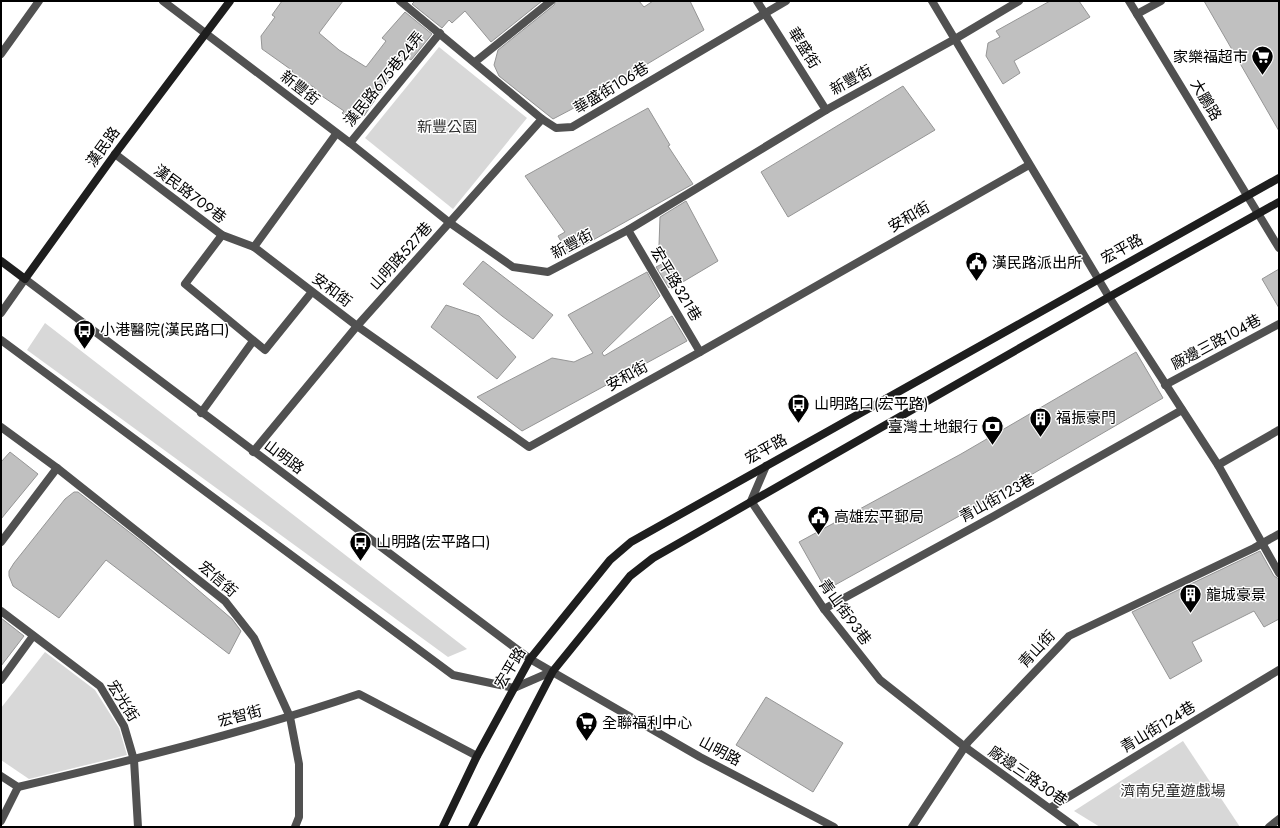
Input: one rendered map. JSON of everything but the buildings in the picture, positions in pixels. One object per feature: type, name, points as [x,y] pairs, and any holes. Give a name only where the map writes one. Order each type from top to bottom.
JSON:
[{"type":"street","points":[[1,54],[39,1]]},
{"type":"street","name":"新豐街","points":[[163,1],[206,32],[336,134],[350,143],[450,223],[513,267],[548,272],[628,230],[826,110],[955,39],[1019,1]]},
{"type":"street","name":"漢民路","points":[[1,312],[114,154],[230,1]]},
{"type":"street","name":"華盛街106巷","points":[[400,1],[542,119],[556,128],[572,127],[786,1]]},
{"type":"street","points":[[475,62],[551,1]]},
{"type":"street","name":"華盛街","points":[[757,1],[826,110]]},
{"type":"street","points":[[932,1],[1109,297],[1218,465],[1279,573]]},
{"type":"street","name":"大鵬路","points":[[1129,1],[1279,248]]},
{"type":"street","points":[[1137,14],[1161,1]]},
{"type":"street","name":"漢民路675巷24弄","points":[[350,143],[440,33]]},
{"type":"street","name":"山明路527巷","points":[[253,452],[356,326],[542,119]]},
{"type":"street","points":[[254,247],[336,134]]},
{"type":"street","name":"漢民路709巷","points":[[114,154],[222,235],[254,247]]},
{"type":"street","name":"安和街","points":[[254,247],[311,293],[356,326],[529,447],[700,352],[1029,165]]},
{"type":"street","name":"宏平路","points":[[445,826],[477,756],[530,659],[610,560],[631,542],[1098,278],[1279,178]]},
{"type":"street","points":[[472,827],[553,671],[630,576],[653,558],[1109,297],[1279,202]]},
{"type":"street","name":"宏平路321巷","points":[[628,230],[700,352]]},
{"type":"street","points":[[222,235],[185,284],[265,350],[311,293]]},
{"type":"street","name":"山明路","points":[[1,261],[201,413],[530,659],[700,757],[834,827]]},
{"type":"street","name":"廠邊三路104巷","points":[[1165,385],[1279,324]]},
{"type":"street","points":[[1,340],[453,675],[514,688],[553,671]]},
{"type":"street","points":[[201,413],[253,341]]},
{"type":"street","name":"青山街123巷","points":[[824,609],[994,516],[1182,410]]},
{"type":"street","name":"宏信街","points":[[1,427],[57,468],[225,601],[254,638],[290,717],[298,764],[299,817],[295,827]]},
{"type":"street","points":[[1218,465],[1279,430]]},
{"type":"street","points":[[751,501],[766,466]]},
{"type":"street","points":[[1,542],[57,468]]},
{"type":"street","name":"青山街93巷","points":[[751,501],[824,609],[880,680],[965,747]]},
{"type":"street","name":"青山街","points":[[912,827],[965,747],[1069,636],[1262,544],[1279,534]]},
{"type":"street","name":"宏光街","points":[[1,610],[100,686],[124,726],[134,760],[138,827]]},
{"type":"street","points":[[1,680],[33,636]]},
{"type":"street","name":"青山街124巷","points":[[1050,808],[1279,670]]},
{"type":"street","name":"宏智街","points":[[18,787],[134,760],[290,717],[359,694],[477,756]]},
{"type":"street","name":"廠邊三路30巷","points":[[965,747],[1076,827]]},
{"type":"street","points":[[1,776],[18,787],[1,821]]},
{"type":"street","points":[[1269,827],[1279,819]]},
{"type":"green space","name":"新豐公園","points":[[439,47],[527,118],[453,209],[365,138]]},
{"type":"green space","points":[[45,323],[467,649],[448,657],[27,350]]},
{"type":"green space","points":[[45,652],[95,690],[119,728],[127,755],[29,779],[1,760],[1,708]]},
{"type":"green space","name":"濟南兒童遊戲場","points":[[1183,741],[1240,827],[1100,827],[1074,811]]},
{"type":"place","name":"家樂福超市","points":[[1263,76]]},
{"type":"place","name":"漢民路派出所","points":[[977,282]]},
{"type":"place","name":"小港醫院(漢民路口)","points":[[85,350]]},
{"type":"place","name":"山明路口(宏平路)","points":[[798,424]]},
{"type":"place","name":"福振豪門","points":[[1041,438]]},
{"type":"place","name":"臺灣土地銀行","points":[[993,446]]},
{"type":"place","name":"高雄宏平郵局","points":[[818,536]]},
{"type":"place","name":"山明路(宏平路口)","points":[[361,562]]},
{"type":"place","name":"龍城豪景","points":[[1190,614]]},
{"type":"place","name":"全聯福利中心","points":[[586,742]]}]
